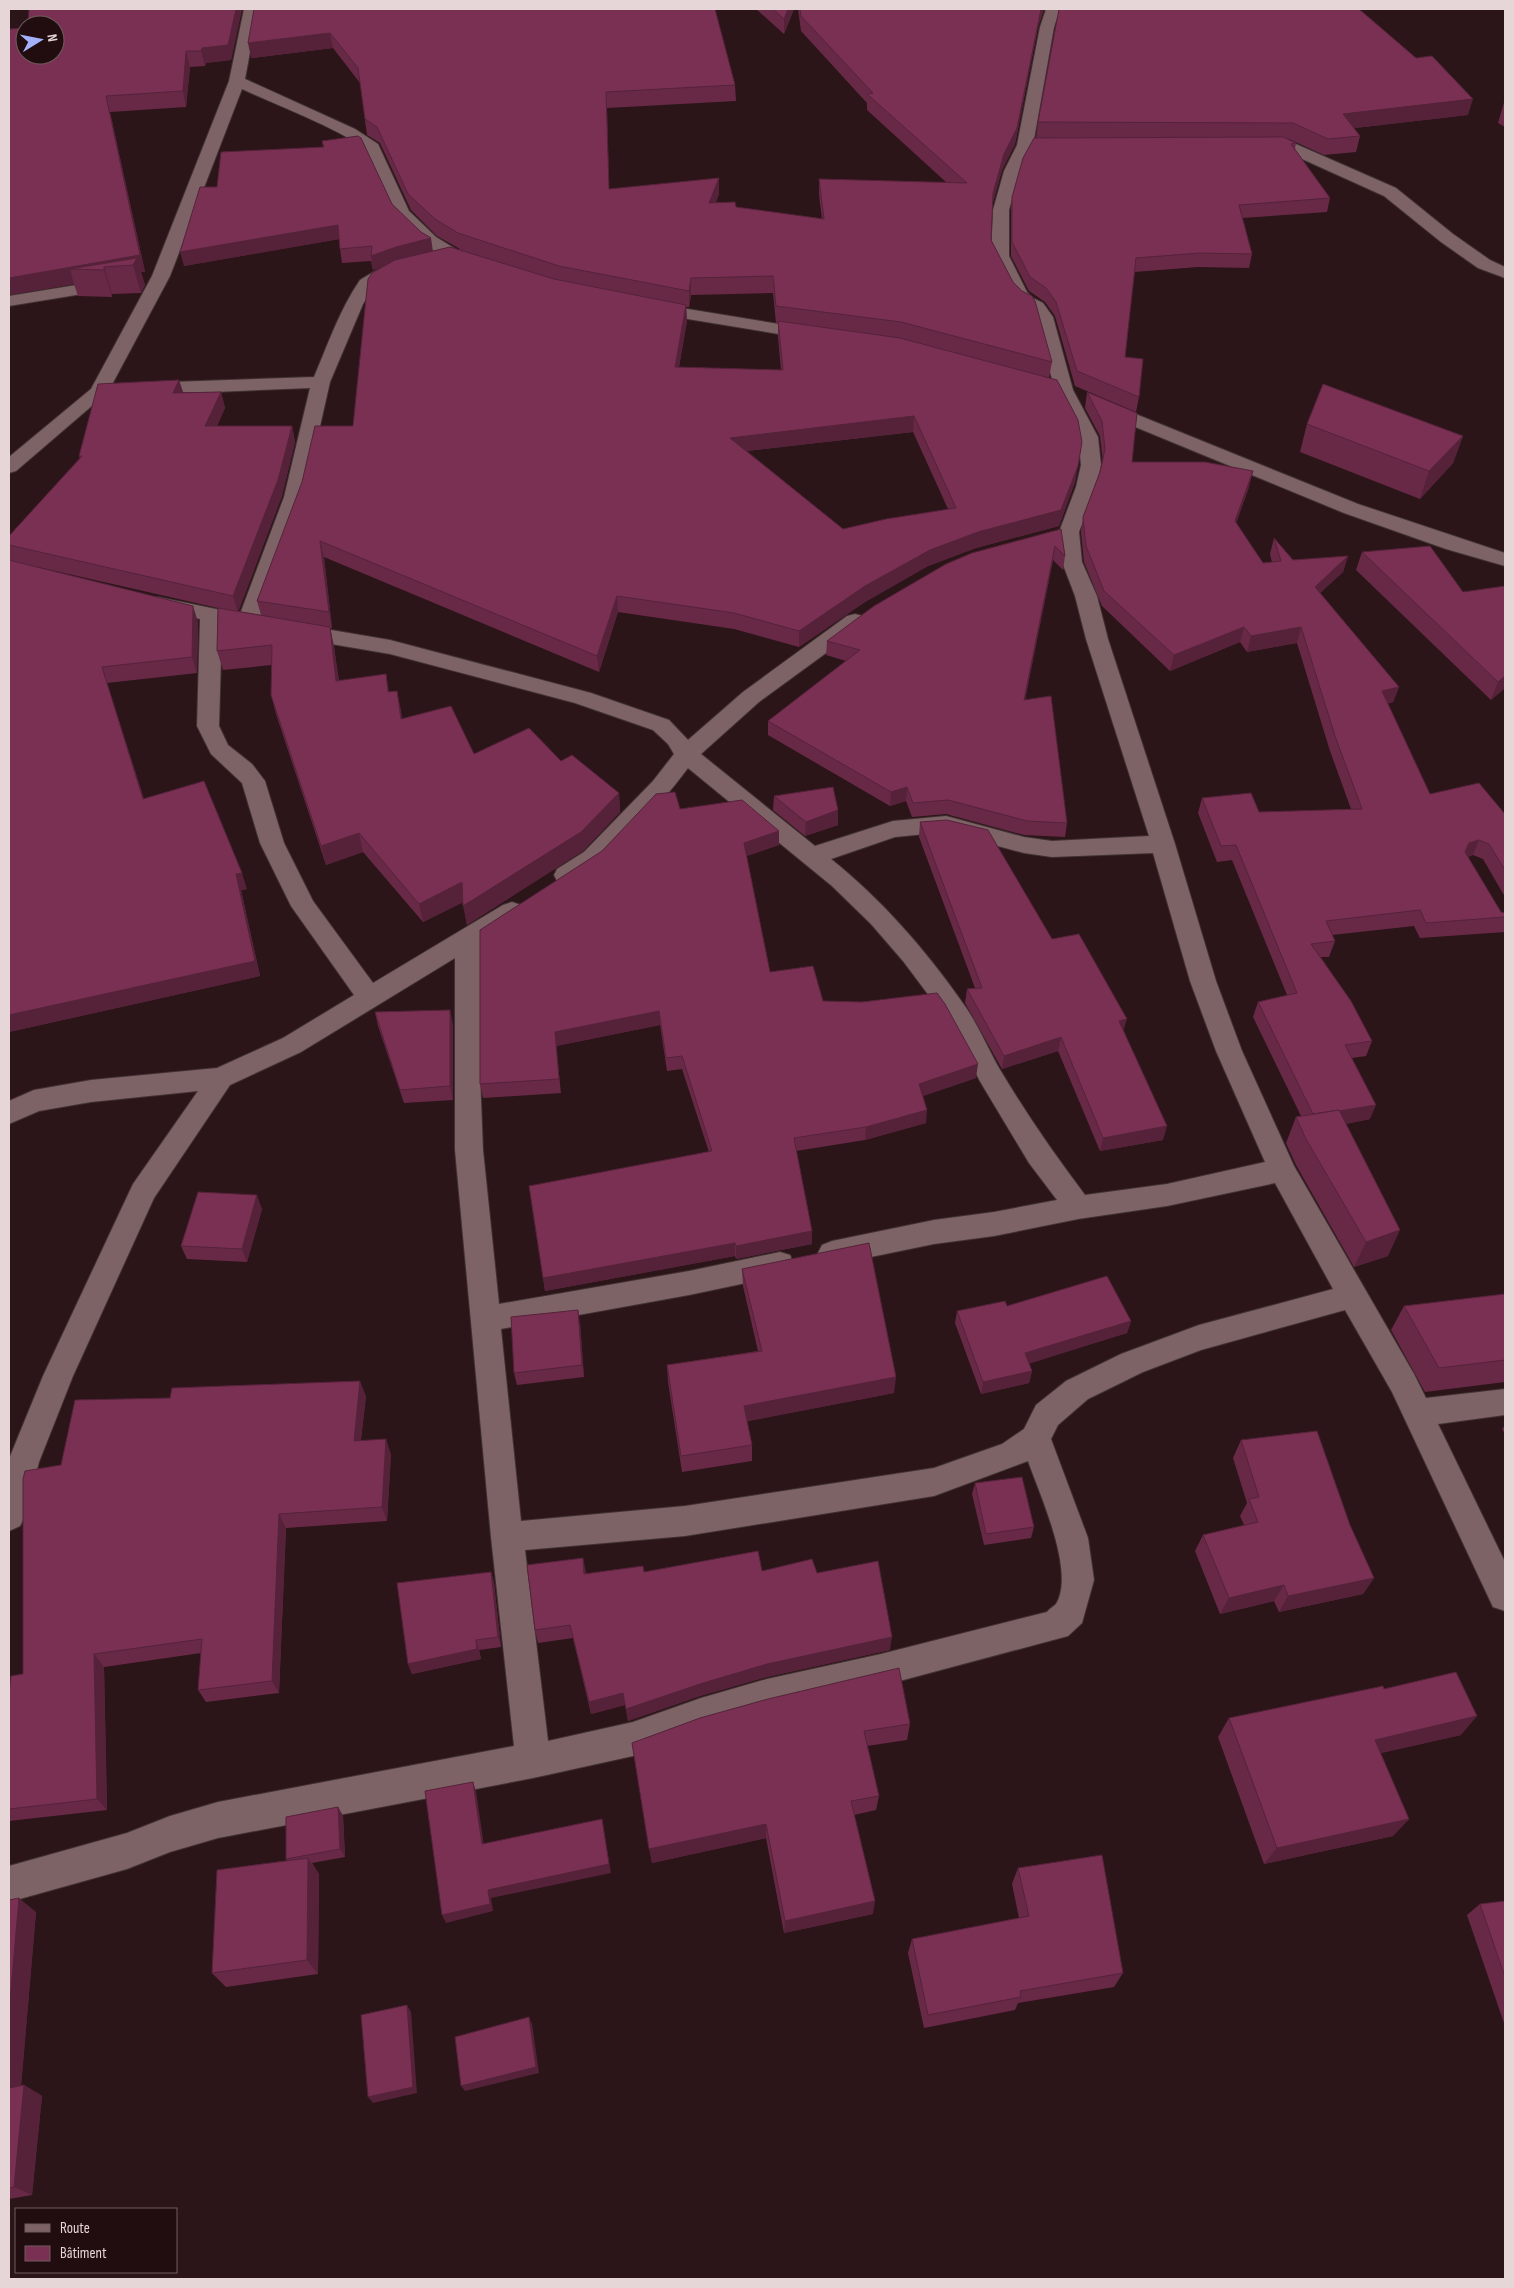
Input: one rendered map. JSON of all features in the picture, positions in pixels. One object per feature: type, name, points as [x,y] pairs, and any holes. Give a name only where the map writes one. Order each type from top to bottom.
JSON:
[{"type":"street","points":[[9,467],[115,391],[237,81],[251,9]]},
{"type":"street","points":[[1053,9],[1047,27],[1025,145],[1012,171],[1001,210],[1000,256],[1018,294],[1027,302],[1037,307],[1044,317],[1055,388],[1088,437],[1090,465],[1086,487],[1069,532],[1072,562],[1086,596],[1096,639],[1163,844],[1203,981],[1222,1033],[1282,1170],[1403,1383],[1505,1596]]},
{"type":"street","points":[[237,81],[349,132],[372,147],[402,213],[430,241],[453,255],[497,269]]},
{"type":"street","points":[[1244,144],[1283,144],[1390,192],[1447,238],[1484,264],[1505,273]]},
{"type":"street","points":[[1025,145],[1045,145]]},
{"type":"street","points":[[248,623],[294,497],[321,382],[354,304],[366,284],[390,270],[453,255]]},
{"type":"street","points":[[11,302],[161,276]]},
{"type":"street","points":[[630,304],[833,338]]},
{"type":"street","points":[[115,391],[321,382]]},
{"type":"street","points":[[1055,388],[1320,497],[1447,543],[1505,560]]},
{"type":"street","points":[[1044,539],[1069,532]]},
{"type":"street","points":[[136,599],[211,617],[390,648],[583,698],[661,725],[676,739],[686,754],[781,833],[813,856],[880,918],[929,974],[954,1010],[990,1076],[1038,1155],[1078,1208]]},
{"type":"street","points":[[551,885],[593,858],[660,788],[686,754],[751,697],[872,609]]},
{"type":"street","points":[[211,617],[208,726],[220,749],[244,770],[253,781],[272,843],[303,906],[370,998]]},
{"type":"street","points":[[813,856],[893,829],[946,824],[1024,845],[1052,849],[1163,844]]},
{"type":"street","points":[[9,1113],[34,1101],[91,1091],[221,1078],[292,1045],[526,902]]},
{"type":"street","points":[[468,939],[466,1064],[469,1150],[508,1537],[533,1761]]},
{"type":"street","points":[[9,1516],[22,1462],[58,1376],[143,1192],[221,1078]]},
{"type":"street","points":[[486,1319],[689,1283],[892,1240],[994,1224],[1078,1208],[1167,1195],[1282,1170]]},
{"type":"street","points":[[508,1537],[686,1521],[934,1482],[1012,1454],[1035,1439],[1047,1415],[1078,1390],[1132,1363],[1199,1338],[1352,1296]]},
{"type":"street","points":[[1418,1413],[1505,1402]]},
{"type":"street","points":[[9,1884],[127,1851],[170,1834],[218,1820],[498,1766],[533,1761],[634,1738],[701,1715],[766,1696],[881,1670],[1056,1625],[1070,1612],[1078,1580],[1072,1538],[1035,1439]]},
{"type":"building","points":[[29,9],[236,9],[228,45],[202,48],[201,51],[186,51],[183,91],[106,96],[140,255],[9,278],[9,29],[15,29],[15,65],[65,65],[65,15],[29,15]]},
{"type":"building","points":[[254,9],[715,9],[735,85],[606,92],[609,189],[719,178],[709,203],[735,202],[736,207],[824,219],[819,179],[967,183],[867,94],[873,93],[801,16],[800,9],[1041,9],[1017,128],[1004,154],[993,193],[991,240],[1013,282],[1022,291],[1032,296],[1035,301],[1052,362],[901,322],[776,306],[773,276],[691,278],[689,291],[559,266],[458,233],[435,219],[408,194],[377,127],[365,119],[358,68],[330,33],[248,43]]},
{"type":"building","points":[[773,9],[788,9],[784,19]]},
{"type":"building","points":[[1059,9],[1359,9],[1416,58],[1432,56],[1473,99],[1343,114],[1360,136],[1328,139],[1293,123],[1038,122]]},
{"type":"building","points":[[358,136],[361,138],[392,204],[421,232],[431,238],[371,256],[372,246],[340,249],[338,225],[180,252],[200,187],[217,187],[221,152],[324,147],[322,141]]},
{"type":"building","points":[[1283,137],[1296,143],[1291,144],[1330,198],[1239,205],[1252,254],[1200,253],[1136,258],[1125,357],[1143,359],[1139,397],[1077,371],[1056,302],[1046,288],[1030,277],[1012,242],[1012,197],[1023,158],[1034,138]]},
{"type":"building","points":[[450,247],[554,279],[686,305],[675,367],[783,370],[778,321],[900,338],[1057,380],[1078,420],[1082,442],[1078,466],[1061,510],[978,532],[930,550],[865,586],[799,631],[734,613],[617,596],[597,656],[320,541],[329,612],[257,601],[302,482],[315,426],[353,426],[368,279],[372,273],[395,260]],"holes":[[[914,416],[956,508],[886,519],[843,529],[730,438]]]},
{"type":"building","points":[[137,258],[133,265],[104,267],[104,270],[70,269]]},
{"type":"building","points":[[179,380],[173,393],[221,392],[205,426],[292,426],[278,480],[233,596],[9,545],[9,536],[82,456],[79,456],[98,384]]},
{"type":"building","points":[[1323,384],[1463,436],[1429,471],[1307,424]]},
{"type":"building","points":[[1087,392],[1137,413],[1132,462],[1205,462],[1253,471],[1235,521],[1263,563],[1281,561],[1274,538],[1293,560],[1348,556],[1315,587],[1399,687],[1382,691],[1430,794],[1479,783],[1505,814],[1505,870],[1489,844],[1479,840],[1469,843],[1465,852],[1501,912],[1505,913],[1505,917],[1426,923],[1420,910],[1326,921],[1335,941],[1311,944],[1351,1001],[1372,1041],[1345,1045],[1376,1105],[1313,1114],[1258,1002],[1297,993],[1236,845],[1221,846],[1202,798],[1251,793],[1259,812],[1362,809],[1335,736],[1301,627],[1251,636],[1244,627],[1174,655],[1104,591],[1086,546],[1083,517],[1100,472],[1105,449],[1102,421]]},
{"type":"building","points":[[1061,529],[1065,556],[1055,546],[1024,700],[1051,696],[1067,823],[1027,821],[948,800],[913,803],[907,787],[891,792],[768,721],[860,650],[827,641],[874,606],[946,564],[972,553]]},
{"type":"building","points":[[1430,546],[1463,592],[1505,586],[1505,676],[1498,682],[1362,552]]},
{"type":"building","points":[[9,560],[193,606],[192,657],[102,667],[143,799],[204,781],[242,873],[236,874],[255,961],[9,1015]]},
{"type":"building","points":[[218,608],[330,627],[336,681],[386,674],[388,692],[397,691],[401,719],[451,706],[474,754],[529,728],[561,761],[572,755],[619,793],[581,832],[463,906],[462,882],[419,904],[359,833],[321,846],[271,695],[272,645],[217,651]]},
{"type":"building","points":[[833,787],[838,810],[806,822],[774,796]]},
{"type":"building","points":[[675,792],[680,809],[742,800],[779,831],[744,843],[770,972],[813,966],[823,1001],[862,1002],[937,993],[978,1064],[919,1084],[927,1110],[866,1127],[794,1138],[812,1231],[736,1246],[735,1243],[543,1278],[529,1186],[712,1151],[682,1056],[666,1058],[659,1011],[555,1032],[559,1079],[480,1084],[480,930],[602,851],[656,794]]},
{"type":"building","points":[[947,820],[988,830],[1052,939],[1079,934],[1127,1019],[1119,1021],[1167,1126],[1103,1138],[1061,1037],[1004,1056],[967,989],[982,988],[920,822]]},
{"type":"building","points":[[450,1010],[450,1086],[400,1090],[375,1012]]},
{"type":"building","points":[[1339,1110],[1400,1230],[1366,1242],[1306,1139],[1296,1117]]},
{"type":"building","points":[[198,1192],[257,1195],[242,1249],[181,1246]]},
{"type":"building","points":[[869,1243],[896,1377],[744,1406],[752,1445],[681,1456],[667,1365],[762,1351],[742,1269]]},
{"type":"building","points":[[1107,1276],[1131,1321],[1025,1353],[1032,1371],[983,1382],[957,1311],[1005,1301],[1007,1306]]},
{"type":"building","points":[[1505,1294],[1505,1360],[1439,1368],[1404,1306]]},
{"type":"building","points":[[578,1310],[582,1365],[514,1373],[511,1317]]},
{"type":"building","points":[[360,1381],[354,1441],[386,1439],[382,1507],[279,1514],[272,1681],[198,1690],[202,1639],[94,1654],[97,1799],[9,1809],[9,1692],[11,1676],[23,1674],[23,1479],[25,1471],[61,1465],[75,1400],[170,1398],[172,1388]]},
{"type":"building","points":[[1317,1431],[1350,1525],[1374,1578],[1288,1596],[1284,1585],[1229,1598],[1203,1535],[1258,1522],[1249,1499],[1259,1497],[1241,1440]]},
{"type":"building","points":[[1022,1477],[1034,1527],[986,1534],[975,1483]]},
{"type":"building","points":[[758,1551],[762,1571],[812,1559],[817,1573],[878,1561],[892,1637],[767,1664],[626,1709],[623,1693],[589,1702],[570,1625],[535,1630],[527,1565],[583,1558],[584,1574],[643,1566],[644,1572]]},
{"type":"building","points":[[491,1572],[498,1637],[476,1640],[477,1649],[408,1664],[397,1583]]},
{"type":"building","points":[[899,1668],[910,1724],[864,1731],[879,1796],[851,1801],[875,1901],[785,1921],[766,1824],[649,1849],[632,1743],[700,1718],[768,1699]]},
{"type":"building","points":[[1456,1672],[1477,1716],[1375,1740],[1409,1819],[1277,1848],[1229,1718],[1383,1686],[1384,1689]]},
{"type":"building","points":[[473,1782],[482,1844],[602,1819],[609,1864],[488,1890],[490,1904],[442,1915],[425,1791]]},
{"type":"building","points":[[338,1807],[340,1849],[286,1859],[286,1817]]},
{"type":"building","points":[[1102,1855],[1123,1973],[1020,1991],[1021,1997],[928,2015],[912,1939],[1029,1916],[1018,1868]]},
{"type":"building","points":[[308,1858],[307,1960],[212,1973],[217,1870]]},
{"type":"building","points":[[19,1898],[9,2013],[9,1900]]},
{"type":"building","points":[[1505,1901],[1505,1977],[1480,1904]]},
{"type":"building","points":[[407,2005],[413,2087],[368,2097],[361,2015]]},
{"type":"building","points":[[529,2017],[536,2067],[461,2086],[455,2037]]},
{"type":"building","points":[[24,2085],[14,2187],[9,2188],[9,2088]]}]
